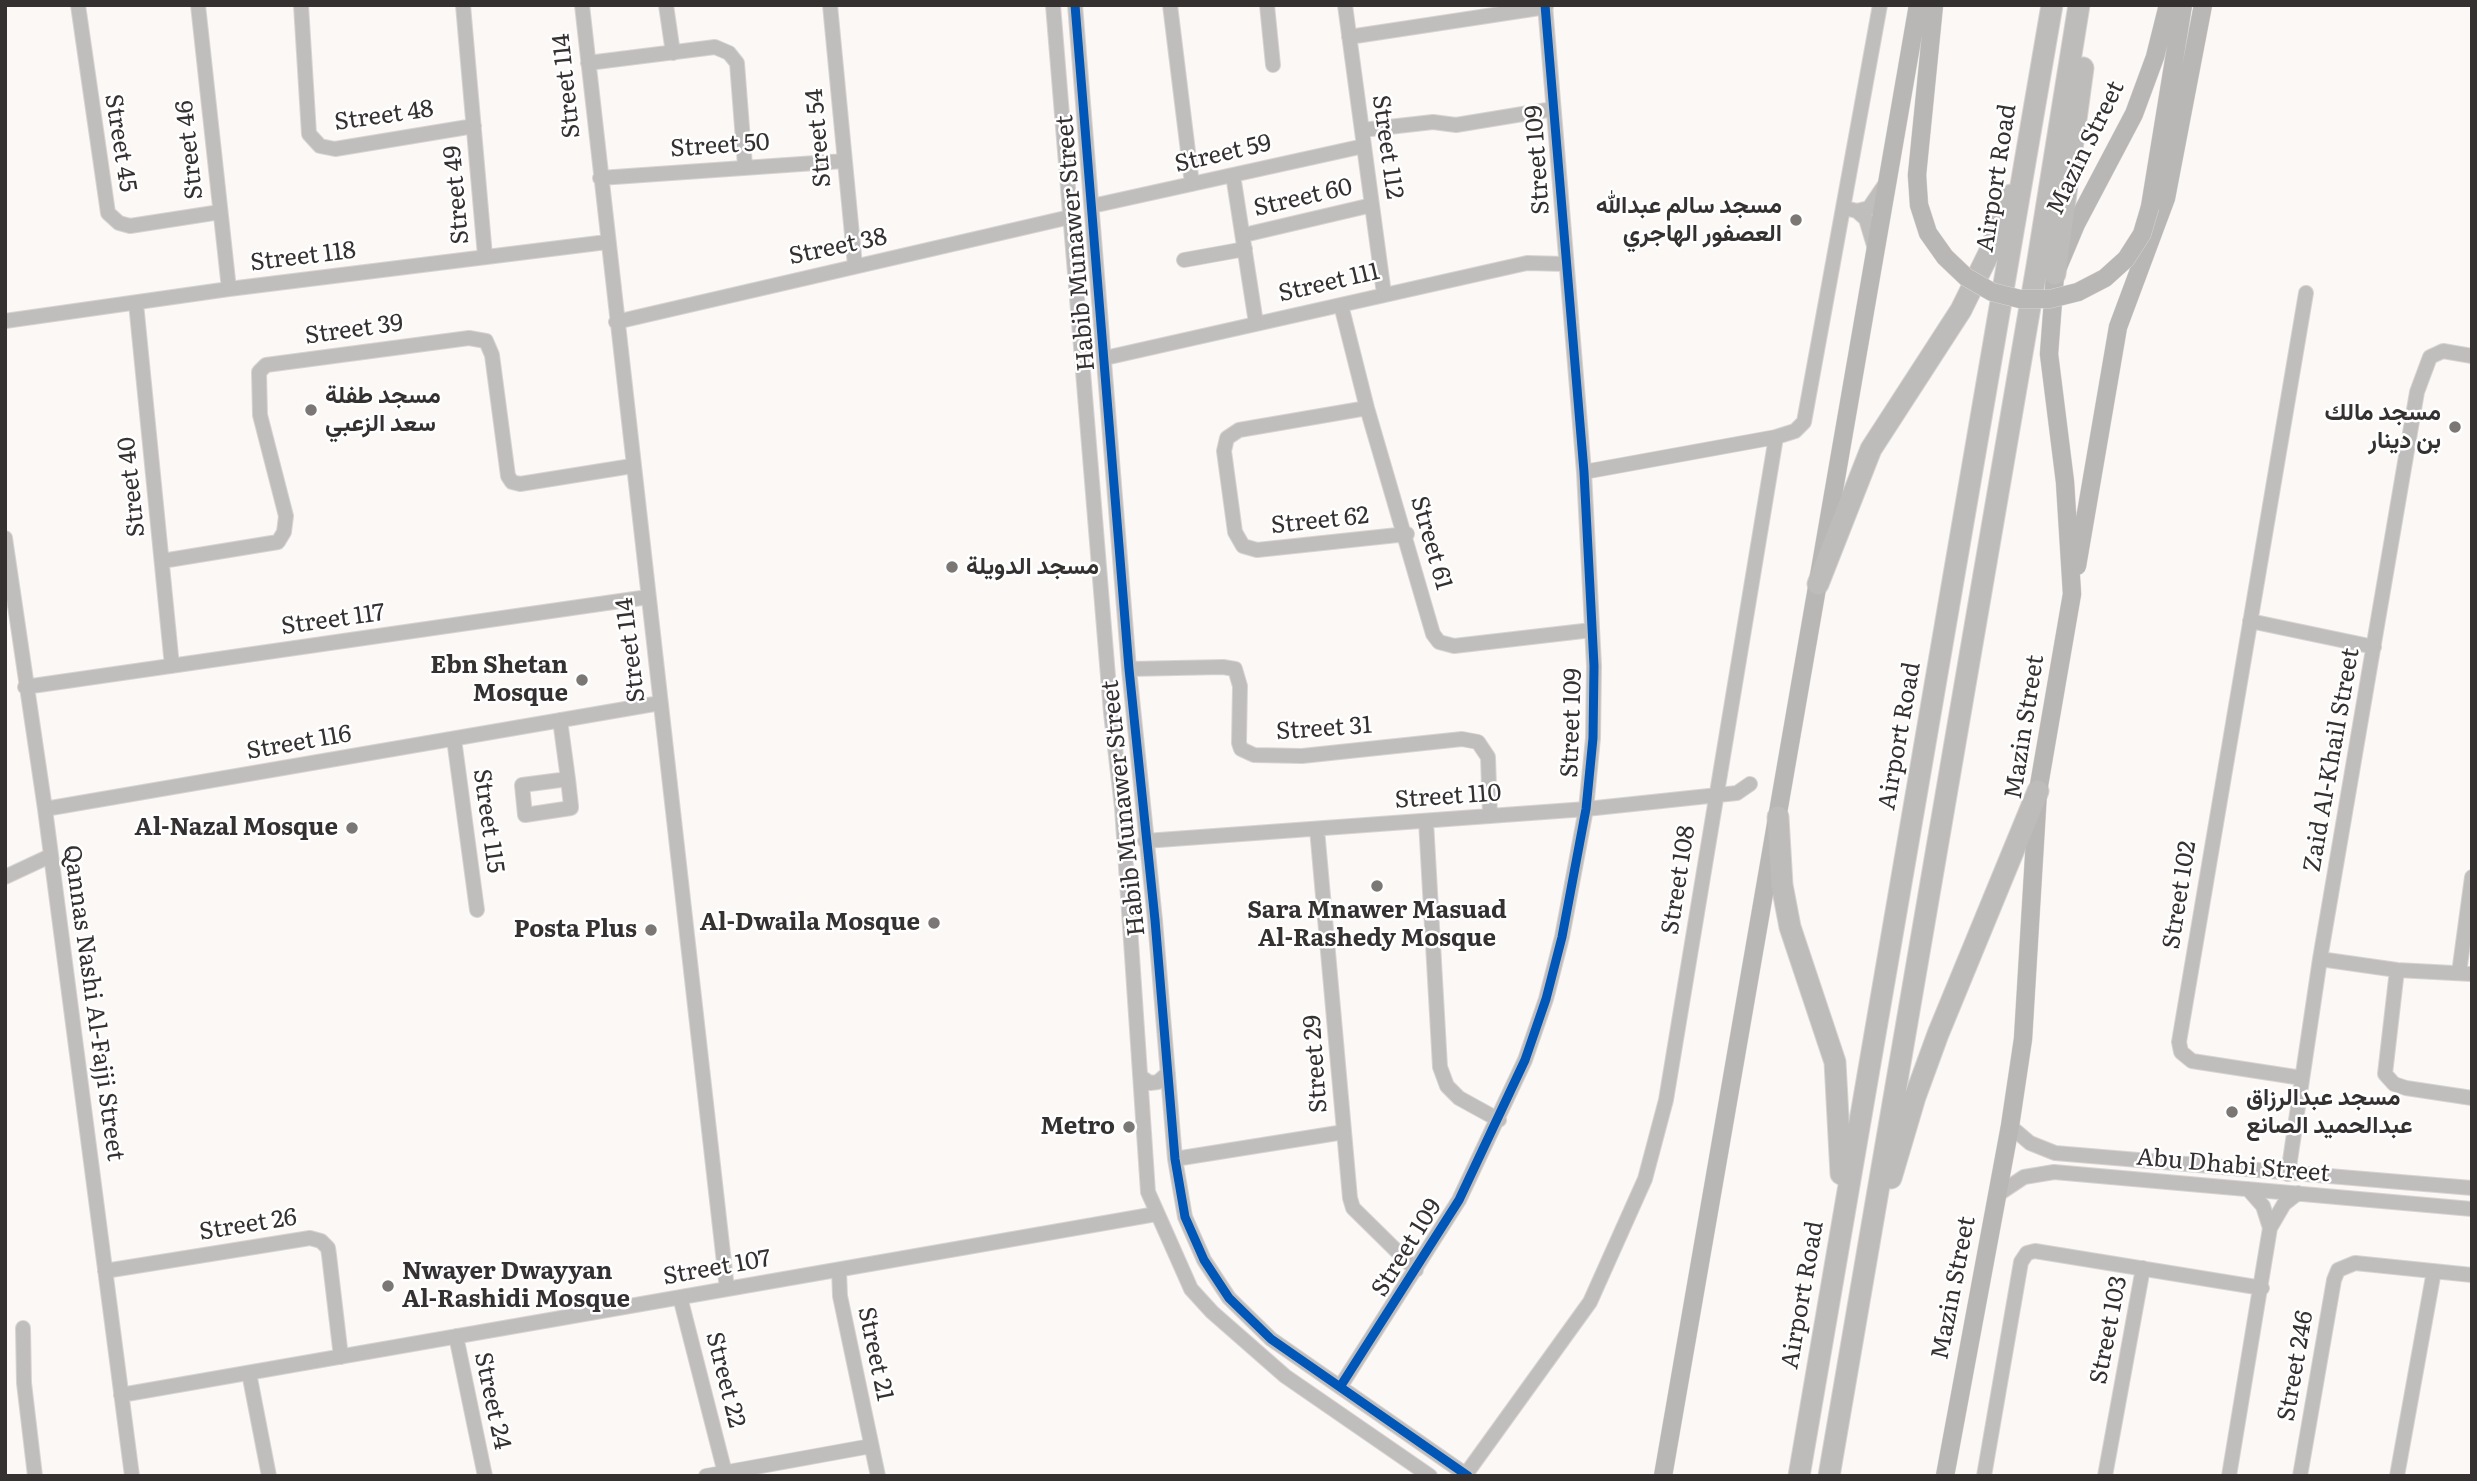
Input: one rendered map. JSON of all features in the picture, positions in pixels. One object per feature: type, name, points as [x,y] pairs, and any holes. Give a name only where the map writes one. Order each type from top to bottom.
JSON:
[{"type":"highway","name":"Airport Road","points":[[1799,1476],[2052,5]]},
{"type":"highway","points":[[1829,1476],[2033,291],[2079,5]]},
{"type":"highway","points":[[2055,274],[2091,5]]},
{"type":"highway","points":[[1818,584],[1871,449],[1961,310],[1990,251],[2028,150]]},
{"type":"highway","points":[[1862,1278],[1920,1084],[2038,791]]},
{"type":"highway","points":[[1778,817],[1782,884],[1790,927],[1835,1062],[1841,1142],[1840,1238]]},
{"type":"highway","points":[[1792,1476],[1803,1451]]},
{"type":"main road","points":[[1663,1476],[1918,5]]},
{"type":"main road","points":[[1934,5],[1917,176],[1919,205],[1928,233],[1945,257],[1966,277],[1992,292],[2021,299],[2050,299],[2078,292],[2105,278],[2126,259],[2143,234],[2185,5]]},
{"type":"main road","name":"Mazin Street","points":[[1945,1476],[2010,1126],[2023,1039],[2038,791],[2072,594],[2065,482],[2049,354],[2055,274],[2076,224],[2134,114],[2155,57],[2168,5]]},
{"type":"main road","points":[[2072,594],[2118,327],[2166,198],[2203,5]]},
{"type":"street","name":"Street 45","points":[[78,5],[108,213],[119,223],[130,226],[220,212]]},
{"type":"street","name":"Street 46","points":[[198,5],[229,289]]},
{"type":"street","name":"Street 48","points":[[301,5],[309,134],[320,146],[335,149],[474,126]]},
{"type":"street","name":"Street 49","points":[[463,5],[485,256]]},
{"type":"street","name":"Street 114","points":[[582,5],[727,1289]]},
{"type":"street","points":[[666,5],[673,52]]},
{"type":"street","name":"Street 54","points":[[830,5],[855,266]]},
{"type":"street","name":"Habib Munawer Street","points":[[1052,5],[1119,783],[1148,1192],[1191,1289],[1212,1312],[1285,1376],[1430,1476]]},
{"type":"street","name":"Habib Munawer Street","points":[[1075,5],[1129,669],[1155,920],[1175,1159],[1185,1217],[1205,1260],[1229,1298],[1271,1339],[1467,1475]]},
{"type":"street","points":[[1170,5],[1192,184]]},
{"type":"street","points":[[1267,5],[1273,65]]},
{"type":"street","name":"Street 112","points":[[1345,5],[1384,294]]},
{"type":"street","points":[[1584,472],[1776,437],[1800,427],[1806,416],[1851,210],[1880,5]]},
{"type":"street","points":[[1349,37],[1546,6]]},
{"type":"street","name":"Street 109","points":[[1340,1387],[1464,1190],[1525,1060],[1546,999],[1576,874],[1586,809],[1594,702],[1592,630],[1584,472],[1546,6]]},
{"type":"street","points":[[588,63],[715,47],[729,53],[737,63],[745,166]]},
{"type":"street","points":[[1059,86],[1065,95],[1074,101],[1082,88]]},
{"type":"street","points":[[1362,130],[1433,122],[1456,125],[1553,109]]},
{"type":"street","name":"Street 59","points":[[1091,206],[1364,146]]},
{"type":"street","name":"Street 50","points":[[600,178],[844,161]]},
{"type":"street","name":"Street 60","points":[[1233,175],[1256,323]]},
{"type":"street","points":[[1851,210],[1873,204],[1888,180]]},
{"type":"street","name":"Street 60","points":[[1184,260],[1372,205]]},
{"type":"street","points":[[1851,210],[1866,219],[1875,250]]},
{"type":"street","name":"Street 38","points":[[616,322],[855,266],[969,243],[1070,217]]},
{"type":"street","name":"Street 118","points":[[5,321],[229,289],[607,242]]},
{"type":"street","name":"Street 111","points":[[1105,358],[1527,263],[1566,264]]},
{"type":"street","name":"Street 102","points":[[2302,1078],[2192,1062],[2180,1047],[2306,293]]},
{"type":"street","name":"Street 40","points":[[136,303],[172,666]]},
{"type":"street","name":"Street 61","points":[[1340,305],[1367,408],[1407,534],[1433,634],[1439,642],[1454,646],[1592,630]]},
{"type":"street","name":"Street 39","points":[[162,561],[278,542],[284,532],[286,516],[260,415],[259,372],[266,365],[469,338],[486,341],[492,355],[508,476],[512,482],[520,484],[632,466]]},
{"type":"street","name":"Zaid Al-Khail Street","points":[[2288,1174],[2320,959],[2417,392],[2430,357],[2443,351],[2472,356]]},
{"type":"street","name":"Street 62","points":[[1367,408],[1239,430],[1227,438],[1224,451],[1235,532],[1243,546],[1257,550],[1407,534]]},
{"type":"street","name":"Street 108","points":[[1467,1475],[1590,1302],[1635,1205],[1666,1100],[1776,437]]},
{"type":"street","points":[[1095,515],[1107,518],[1116,505]]},
{"type":"street","name":"Qannas Nashi Al-Fajji Street","points":[[5,538],[45,809],[132,1476]]},
{"type":"street","name":"Street 117","points":[[25,687],[648,597]]},
{"type":"street","points":[[2250,621],[2374,647]]},
{"type":"street","name":"Street 31","points":[[1129,669],[1235,669],[1240,687],[1241,749],[1254,755],[1302,756],[1462,739],[1478,742],[1488,757],[1490,817]]},
{"type":"street","name":"Street 116","points":[[45,809],[660,703]]},
{"type":"street","points":[[560,720],[568,779]]},
{"type":"street","name":"Street 115","points":[[454,739],[477,910]]},
{"type":"street","points":[[1119,783],[1130,776],[1137,778],[1140,784]]},
{"type":"street","name":"Street 110","points":[[1145,841],[1586,809],[1737,793],[1750,784]]},
{"type":"street","points":[[1426,821],[1440,1067],[1447,1086],[1459,1098],[1499,1120]]},
{"type":"street","name":"Street 29","points":[[1317,829],[1353,1208],[1416,1270]]},
{"type":"street","points":[[5,877],[50,856]]},
{"type":"street","points":[[2320,959],[2397,970],[2465,974],[2472,877]]},
{"type":"street","points":[[2397,970],[2385,1074],[2394,1084],[2406,1088],[2472,1098]]},
{"type":"street","points":[[1141,1077],[1150,1083],[1158,1082],[1168,1073]]},
{"type":"street","points":[[1143,1108],[1157,1099],[1171,1105]]},
{"type":"street","name":"Abu Dhabi Street","points":[[2010,1126],[2030,1143],[2055,1153],[2472,1188]]},
{"type":"street","points":[[1175,1159],[1344,1132]]},
{"type":"street","points":[[2171,1164],[2166,1177],[2172,1185]]},
{"type":"street","name":"Abu Dhabi Street","points":[[1997,1195],[2024,1177],[2054,1172],[2172,1185],[2472,1209]]},
{"type":"street","points":[[2248,1189],[2263,1206],[2270,1228]]},
{"type":"street","points":[[2229,1476],[2270,1228],[2284,1204],[2298,1193]]},
{"type":"street","name":"Street 107","points":[[121,1395],[1156,1214]]},
{"type":"street","name":"Street 26","points":[[105,1271],[310,1238],[321,1241],[328,1248],[330,1255],[341,1357]]},
{"type":"street","points":[[1984,1476],[2024,1255],[2035,1251],[2143,1268]]},
{"type":"street","name":"Street 246","points":[[2300,1476],[2334,1280],[2342,1267],[2355,1263],[2434,1271]]},
{"type":"street","name":"Street 103","points":[[2105,1476],[2143,1268],[2262,1288]]},
{"type":"street","name":"Street 21","points":[[839,1270],[840,1296],[878,1476]]},
{"type":"street","points":[[2397,1476],[2434,1271],[2472,1275]]},
{"type":"street","name":"Street 22","points":[[680,1297],[725,1473]]},
{"type":"street","points":[[23,1328],[24,1383],[35,1476]]},
{"type":"street","name":"Street 24","points":[[456,1336],[485,1476]]},
{"type":"street","points":[[249,1373],[270,1476]]},
{"type":"street","points":[[1378,1440],[1391,1436],[1393,1423]]},
{"type":"street","points":[[1401,1455],[1402,1443],[1413,1437]]},
{"type":"street","points":[[706,1476],[871,1446]]},
{"type":"cycle path","points":[[1075,5],[1129,669],[1155,920],[1175,1159],[1185,1217],[1204,1260],[1229,1298],[1271,1339],[1468,1476]]},
{"type":"cycle path","points":[[1340,1387],[1459,1200],[1525,1060],[1546,999],[1562,937],[1586,809],[1593,738],[1594,666],[1584,472],[1545,5]]},
{"type":"place","name":"مسجد سالم عبدالله العصفور الهاجري","points":[[1796,220]]},
{"type":"place","name":"مسجد طفلة سعد الزعبي","points":[[311,410]]},
{"type":"place","name":"مسجد مالك بن دينار","points":[[2455,427]]},
{"type":"place","name":"مسجد الدويلة","points":[[952,567]]},
{"type":"place","name":"Ebn Shetan Mosque","points":[[582,680]]},
{"type":"place","name":"Al-Nazal Mosque","points":[[352,828]]},
{"type":"place","name":"Sara Mnawer Masuad Al-Rashedy Mosque","points":[[1377,886]]},
{"type":"place","name":"Al-Dwaila Mosque","points":[[934,923]]},
{"type":"place","name":"Posta Plus","points":[[651,930]]},
{"type":"place","name":"مسجد عبدالرزاق عبدالحميد الصانع","points":[[2232,1112]]},
{"type":"place","name":"Metro","points":[[1129,1127]]},
{"type":"place","name":"Nwayer Dwayyan Al-Rashidi Mosque","points":[[388,1286]]}]
